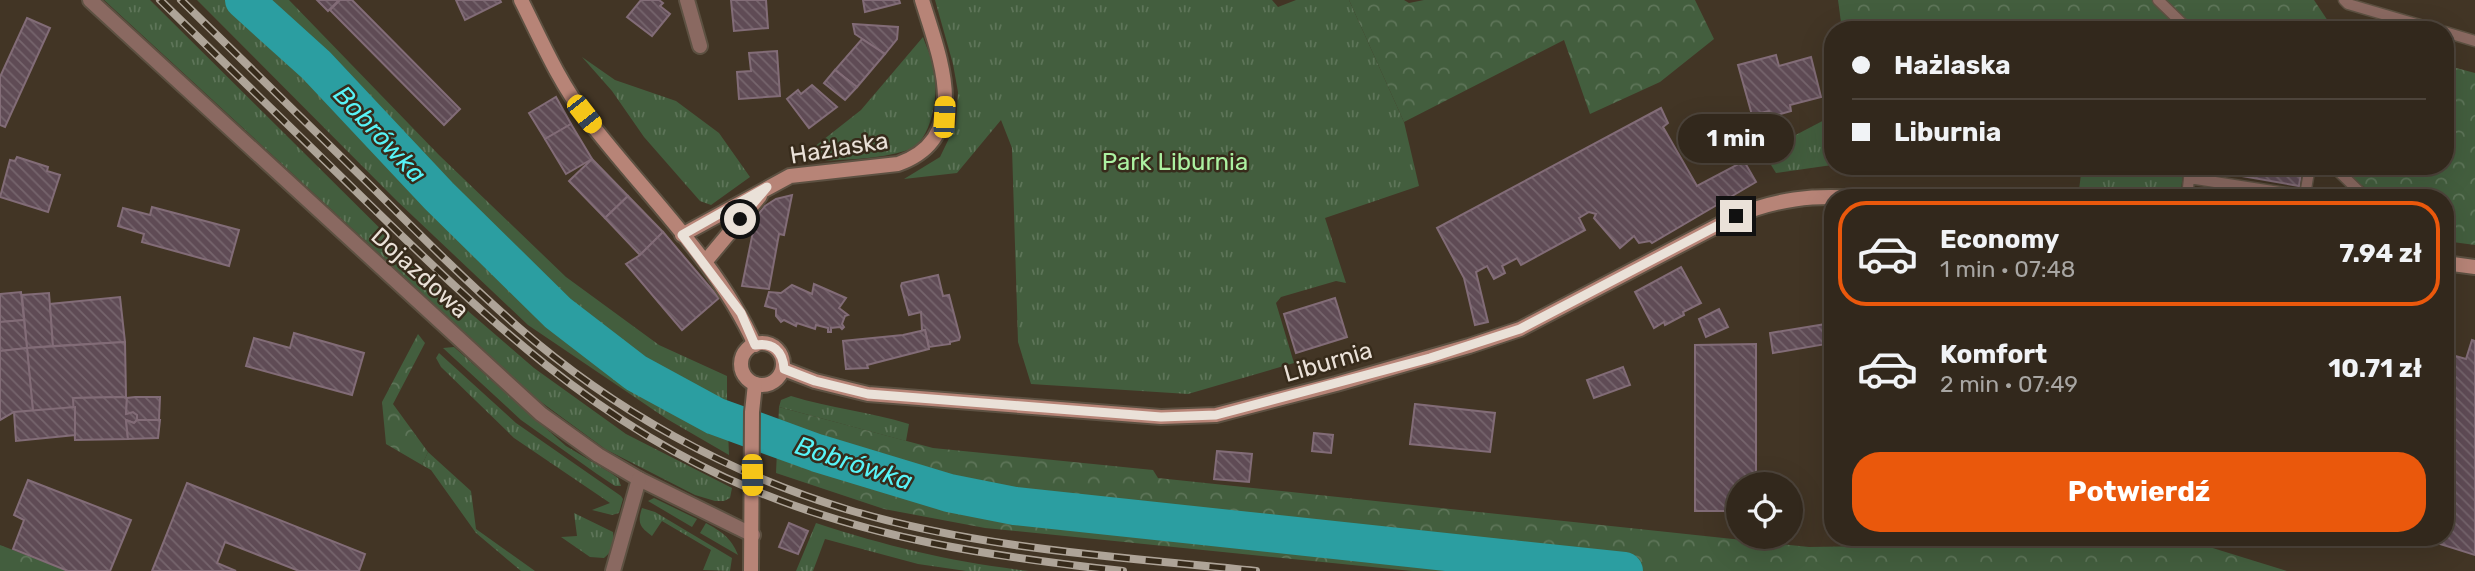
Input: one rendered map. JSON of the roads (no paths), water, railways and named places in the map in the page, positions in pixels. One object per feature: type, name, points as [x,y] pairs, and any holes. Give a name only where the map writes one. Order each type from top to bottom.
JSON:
[{"type":"street","name":"Dojazdowa","points":[[90,0],[541,414],[598,455],[639,479],[752,534]]},
{"type":"street","points":[[521,0],[561,78],[584,114],[705,262],[741,313],[755,345]]},
{"type":"street","points":[[687,0],[700,46]]},
{"type":"street","name":"Hażlaska","points":[[682,235],[790,176],[898,164],[913,158],[935,139],[944,117],[946,87],[940,56],[922,0]]},
{"type":"street","name":"Hażlaska","points":[[705,262],[767,187]]},
{"type":"street","name":"Liburnia","points":[[784,369],[815,381],[868,394],[1161,417],[1216,415],[1443,354],[1520,329],[1759,206],[1801,197],[1824,197]]},
{"type":"street","points":[[2454,264],[2475,267]]},
{"type":"street","points":[[765,343],[779,351],[784,360],[784,369],[769,384],[755,384],[744,376],[740,362],[747,347],[765,343]]},
{"type":"street","points":[[751,571],[752,412],[755,384]]},
{"type":"street","points":[[613,571],[639,479]]},
{"type":"lane","points":[[2158,0],[2180,21]]},
{"type":"lane","points":[[2344,0],[2348,4],[2406,21]]},
{"type":"lane","points":[[2454,35],[2475,41]]},
{"type":"lane","points":[[2188,189],[2189,175]]},
{"type":"lane","points":[[2342,175],[2357,189]]},
{"type":"lane","points":[[2189,178],[2264,189]]},
{"type":"waterway","name":"Bobrówka","points":[[244,0],[316,65],[439,196],[558,313],[636,373],[715,416],[817,453],[949,493],[1015,506],[1624,571]]},
{"type":"railway","points":[[160,0],[455,287],[545,364],[642,433],[695,463],[751,489],[841,521],[934,544],[1123,571]]},
{"type":"railway","points":[[181,0],[518,327],[593,386],[674,436],[760,478],[849,510],[899,523],[999,543],[1051,550],[1256,571]]},
{"type":"park label","name":"Park Liburnia","points":[[1175,162]]}]
